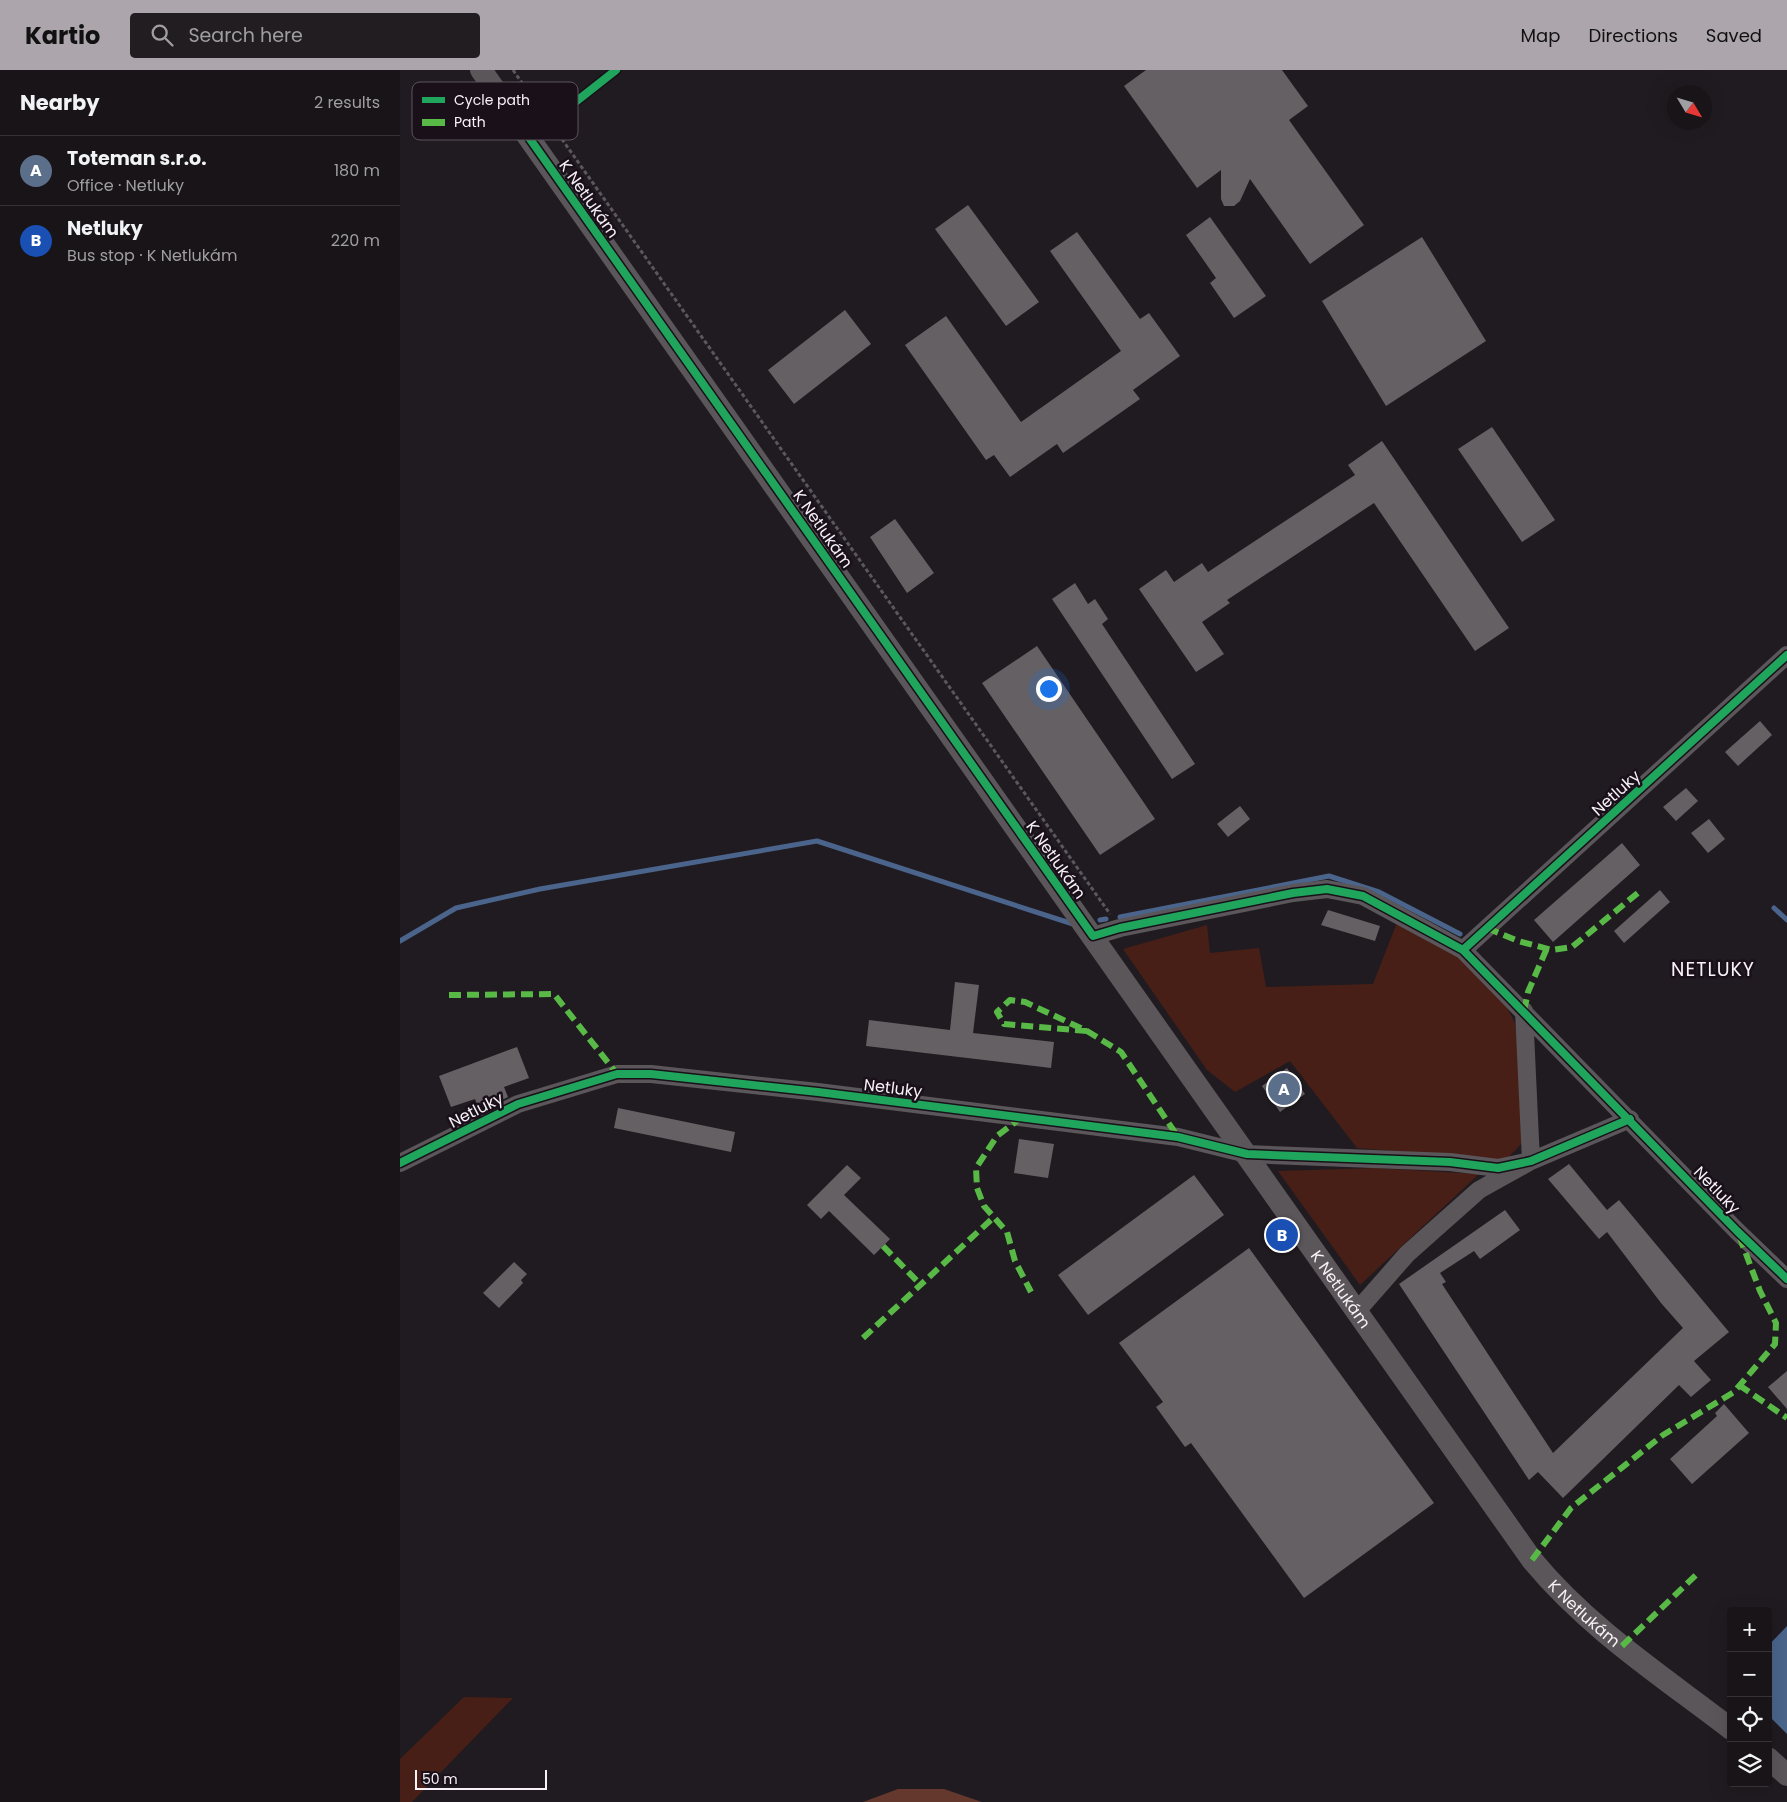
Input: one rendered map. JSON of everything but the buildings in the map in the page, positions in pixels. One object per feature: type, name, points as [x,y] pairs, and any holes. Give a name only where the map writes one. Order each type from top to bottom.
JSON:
[{"type":"street","name":"K Netlukám","points":[[481,70],[489,82]]},
{"type":"street","name":"K Netlukám","points":[[530,140],[1523,1547],[1550,1582],[1600,1630],[1727,1726]]},
{"type":"street","name":"Netluky","points":[[1463,950],[1787,656]]},
{"type":"street","name":"Netluky","points":[[1093,936],[1120,928],[1293,893],[1327,889],[1363,896],[1463,950],[1630,1119],[1737,1231],[1787,1279]]},
{"type":"street","points":[[1524,1012],[1531,1161]]},
{"type":"street","name":"Netluky","points":[[400,1163],[518,1104],[617,1074],[651,1074],[808,1091],[1158,1134],[1247,1154],[1450,1162],[1498,1168],[1531,1161]]},
{"type":"street","name":"Netluky","points":[[1357,1311],[1407,1254],[1479,1190],[1531,1161],[1630,1119]]},
{"type":"street","points":[[1772,1762],[1787,1775]]},
{"type":"path","points":[[513,70],[522,82]]},
{"type":"path","points":[[563,140],[1120,928]]},
{"type":"shaded area","points":[[1398,920],[1465,961],[1505,1004],[1515,1023],[1523,1086],[1523,1142],[1506,1160],[1357,1148],[1290,1061],[1235,1092],[1207,1070],[1123,949],[1207,925],[1210,953],[1259,948],[1266,987],[1373,984]]},
{"type":"shaded area","points":[[1375,1168],[1479,1174],[1360,1285],[1278,1171]]},
{"type":"shaded area","points":[[464,1697],[513,1698],[412,1802],[400,1802],[400,1759]]},
{"type":"shaded area","points":[[898,1789],[944,1789],[982,1802],[863,1802]]},
{"type":"water","points":[[1787,1626],[1787,1734],[1772,1719],[1772,1642]]},
{"type":"waterway","points":[[400,941],[456,908],[540,889],[817,841],[1073,924]]},
{"type":"waterway","points":[[1120,917],[1329,876],[1379,892],[1460,934]]},
{"type":"waterway","points":[[1774,908],[1787,920]]},
{"type":"waterway","points":[[1100,920],[1106,919]]},
{"type":"marked path","points":[[1487,928],[1518,941],[1552,950],[1572,947],[1639,892]]},
{"type":"marked path","points":[[1524,1011],[1528,992],[1547,948]]},
{"type":"marked path","points":[[449,995],[554,994],[617,1074]]},
{"type":"marked path","points":[[1087,1031],[1004,1024],[997,1012],[1010,1000],[1025,1002],[1087,1031],[1121,1052],[1178,1137]]},
{"type":"marked path","points":[[1022,1117],[997,1136],[976,1168],[977,1188],[984,1206],[1007,1232],[1015,1261],[1031,1292]]},
{"type":"marked path","points":[[863,1338],[994,1217]]},
{"type":"marked path","points":[[1532,1560],[1571,1508],[1663,1435],[1734,1392],[1775,1344],[1776,1323],[1760,1291],[1740,1238]]},
{"type":"marked path","points":[[883,1246],[921,1285]]},
{"type":"marked path","points":[[1739,1385],[1787,1418]]},
{"type":"marked path","points":[[1622,1646],[1696,1575]]},
{"type":"cycle path","points":[[578,100],[616,70]]},
{"type":"cycle path","points":[[531,140],[1093,936],[1120,928],[1293,893],[1327,889],[1363,896],[1463,950],[1737,1231],[1787,1279]]},
{"type":"cycle path","points":[[1463,950],[1787,655]]},
{"type":"cycle path","points":[[400,1163],[518,1104],[617,1074],[651,1074],[818,1092],[1178,1137],[1247,1154],[1450,1162],[1498,1168],[1531,1161],[1630,1119]]},
{"type":"place","name":"Toteman s.r.o.","points":[[1284,1089]]},
{"type":"place","name":"Netluky","points":[[1282,1235]]},
{"type":"district","name":"NETLUKY","points":[[1713,969]]}]
